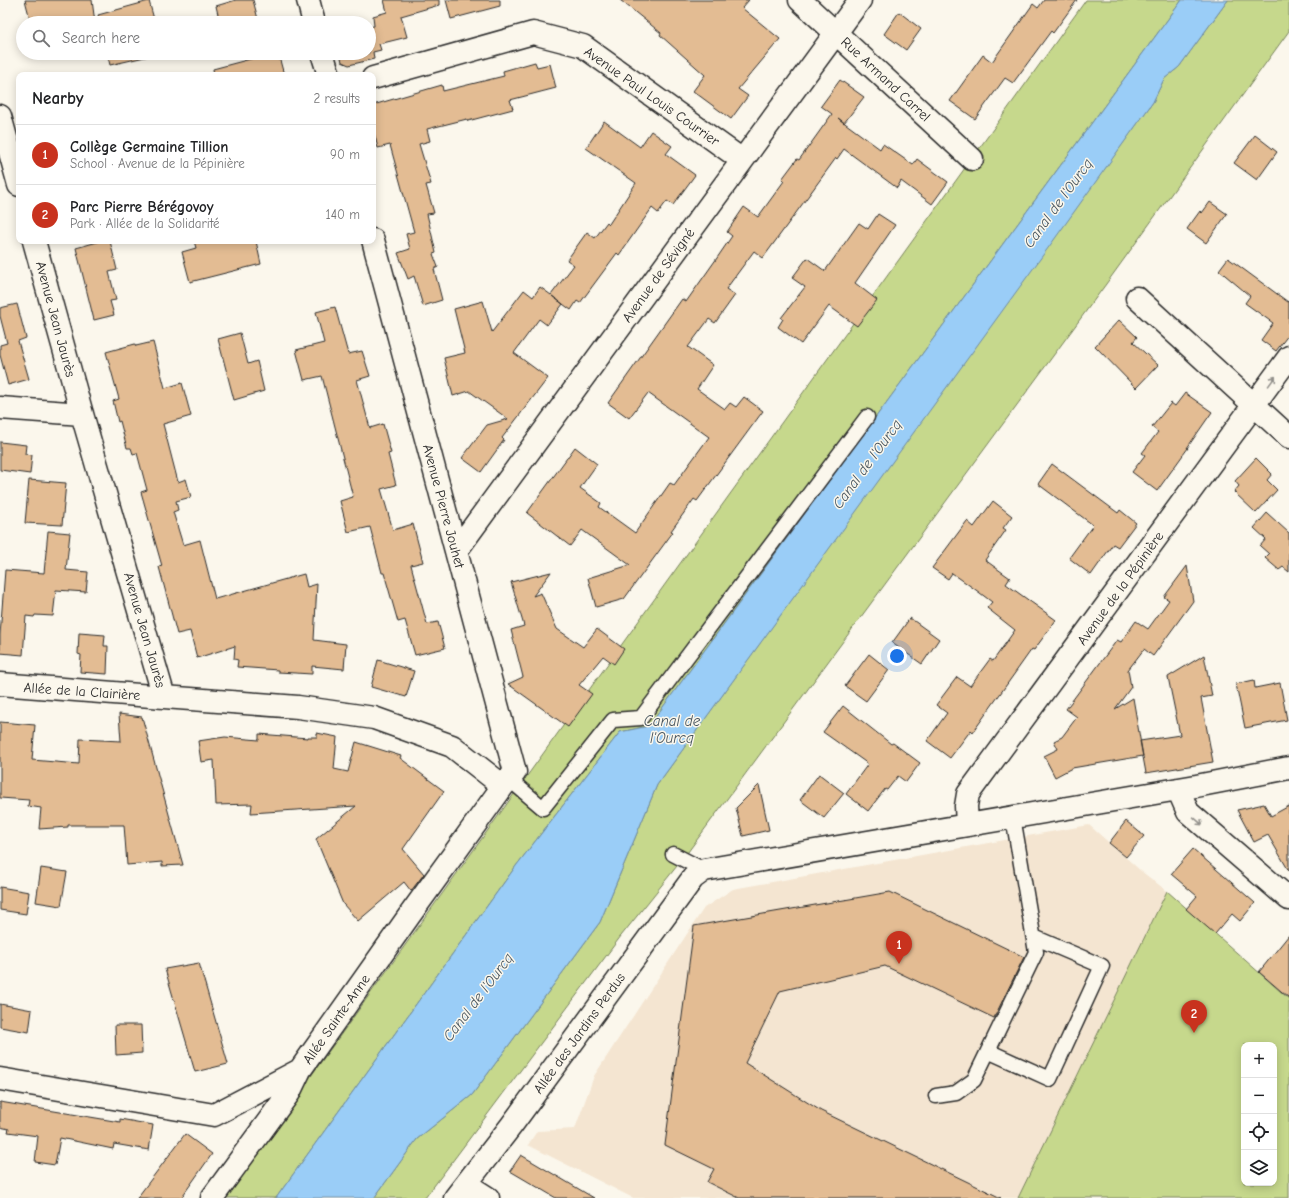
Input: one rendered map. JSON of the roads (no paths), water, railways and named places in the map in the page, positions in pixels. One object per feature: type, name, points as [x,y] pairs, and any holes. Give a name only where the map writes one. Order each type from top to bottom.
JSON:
[{"type":"street","points":[[308,0],[312,16]]},
{"type":"street","name":"Rue Armand Carrel","points":[[800,0],[972,159]]},
{"type":"street","name":"Avenue de Sévigné","points":[[456,551],[860,0]]},
{"type":"street","name":"Avenue Paul Louis Courrier","points":[[376,77],[533,33],[583,46],[742,160]]},
{"type":"street","points":[[324,60],[327,72]]},
{"type":"street","points":[[0,116],[16,174]]},
{"type":"street","name":"Avenue Jean Jaurès","points":[[35,244],[82,414],[164,697],[298,707],[374,718],[452,746],[509,779]]},
{"type":"street","name":"Avenue Pierre Jouhet","points":[[374,244],[456,551],[509,779]]},
{"type":"street","points":[[1137,298],[1289,437]]},
{"type":"street","name":"Avenue de la Pépinière","points":[[967,825],[966,806],[968,794],[1289,357]]},
{"type":"street","points":[[0,408],[82,414]]},
{"type":"street","name":"Allée de la Clairière","points":[[0,684],[164,697]]},
{"type":"street","points":[[704,870],[1178,789],[1289,768]]},
{"type":"street","name":"Allée Sainte-Anne","points":[[0,1079],[214,1115],[300,1070],[408,916],[509,779]]},
{"type":"street","points":[[1178,789],[1188,812],[1289,899]]},
{"type":"street","name":"Allée des Jardins Perdus","points":[[460,1191],[511,1126],[693,878],[704,870]]},
{"type":"street","points":[[212,1198],[289,1093],[300,1070]]},
{"type":"street","points":[[460,1191],[488,1198]]},
{"type":"lane","points":[[509,779],[543,808],[613,720],[641,718],[866,417]]},
{"type":"lane","points":[[936,1096],[956,1093],[974,1080],[1036,952],[1013,817]]},
{"type":"lane","points":[[673,854],[704,870]]},
{"type":"lane","points":[[988,1051],[1050,1079],[1102,966],[1034,937]]},
{"type":"water","name":"Canal de l'Ourcq","points":[[1182,0],[1228,0],[1179,67],[1164,79],[1153,102],[657,785],[600,922],[472,1095],[417,1139],[374,1198],[276,1198],[516,866],[620,732],[649,726]]},
{"type":"place","name":"Collège Germaine Tillion","points":[[899,964]]},
{"type":"place","name":"Parc Pierre Bérégovoy","points":[[1194,1033]]}]
